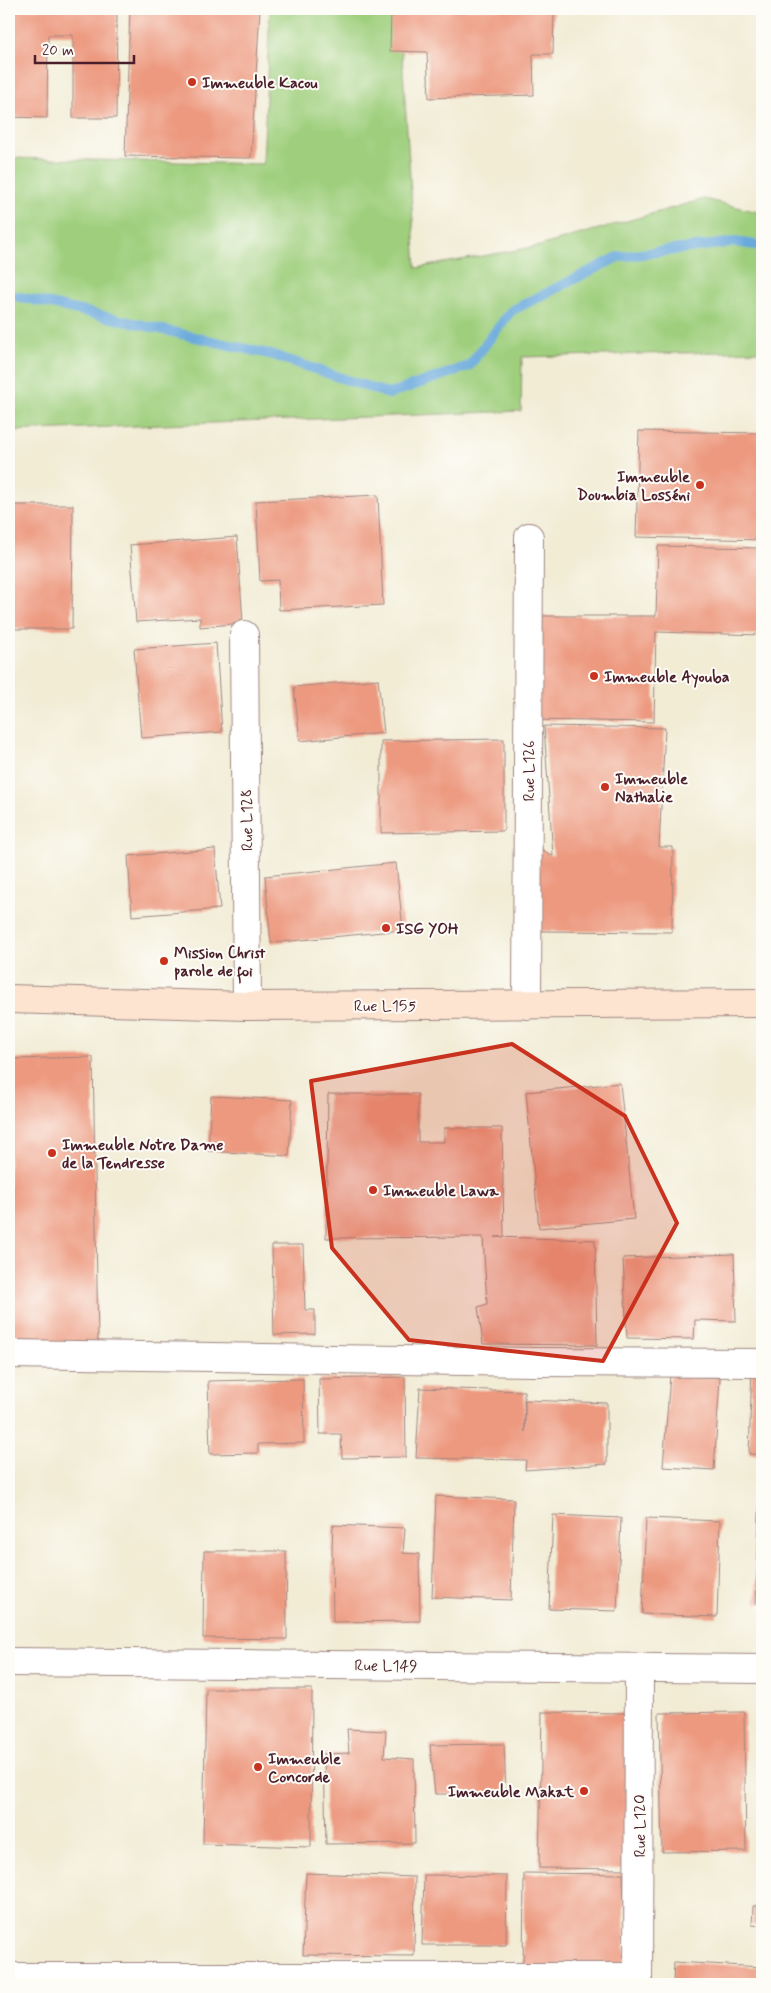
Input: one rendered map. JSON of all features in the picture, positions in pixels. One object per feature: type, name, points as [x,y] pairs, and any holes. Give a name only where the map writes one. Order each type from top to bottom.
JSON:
[{"type":"street","name":"Rue L126","points":[[527,1004],[529,537]]},
{"type":"street","name":"Rue L128","points":[[244,635],[248,1006]]},
{"type":"street","name":"Rue L155","points":[[9,999],[248,1006],[762,1003]]},
{"type":"street","points":[[9,1354],[534,1362],[762,1363]]},
{"type":"street","name":"Rue L149","points":[[9,1662],[762,1669]]},
{"type":"street","name":"Rue L120","points":[[638,1981],[639,1668]]},
{"type":"street","points":[[9,1977],[638,1981]]},
{"type":"highlighted area","points":[[512,1044],[625,1116],[677,1223],[603,1361],[409,1340],[332,1248],[311,1081]]},
{"type":"green space","points":[[270,9],[399,9],[416,268],[539,246],[704,199],[762,213],[762,351],[522,357],[521,411],[9,431],[9,158],[263,164]]},
{"type":"building","points":[[9,9],[117,9],[116,118],[73,118],[73,35],[48,35],[47,118],[9,117]]},
{"type":"building","name":"Immeuble Kacou","points":[[130,9],[260,9],[251,158],[125,156]]},
{"type":"building","points":[[391,9],[554,9],[553,54],[533,54],[534,95],[429,98],[427,52],[390,51]]},
{"type":"building","name":"Immeuble Doumbia Losséni","points":[[639,431],[762,433],[762,540],[636,537]]},
{"type":"building","points":[[378,495],[383,605],[279,610],[278,580],[260,581],[256,501]]},
{"type":"building","points":[[9,505],[73,505],[72,629],[9,629]]},
{"type":"building","points":[[237,537],[243,623],[200,627],[200,618],[136,622],[130,545]]},
{"type":"building","points":[[658,546],[762,548],[762,635],[656,632],[654,722],[533,720],[534,616],[656,616]]},
{"type":"building","points":[[216,643],[222,732],[141,738],[134,649]]},
{"type":"building","points":[[378,679],[384,733],[300,741],[294,687]]},
{"type":"building","points":[[544,726],[665,728],[659,847],[673,847],[672,932],[539,931],[539,848],[553,856]]},
{"type":"building","points":[[504,739],[504,831],[381,833],[381,741]]},
{"type":"building","points":[[215,849],[220,909],[132,916],[128,856]]},
{"type":"building","points":[[396,863],[403,930],[271,943],[265,876]]},
{"type":"building","name":"Immeuble Notre Dame de la Tendresse","points":[[93,1057],[98,1343],[9,1344],[9,1061],[11,1059]]},
{"type":"building","points":[[620,1083],[634,1219],[539,1228],[526,1092]]},
{"type":"building","points":[[328,1094],[418,1094],[418,1142],[444,1142],[444,1128],[502,1128],[504,1237],[495,1237],[595,1240],[597,1345],[483,1344],[478,1307],[487,1304],[483,1237],[326,1238]]},
{"type":"building","points":[[211,1096],[292,1100],[289,1156],[208,1151]]},
{"type":"building","points":[[757,1108],[762,1108],[762,1142],[761,1142]]},
{"type":"building","points":[[758,1183],[762,1183],[762,1213],[761,1213]]},
{"type":"building","points":[[272,1245],[303,1245],[305,1310],[315,1310],[315,1334],[274,1335]]},
{"type":"building","points":[[734,1254],[736,1321],[695,1320],[694,1339],[627,1338],[623,1258]]},
{"type":"building","points":[[752,1366],[762,1366],[762,1455],[749,1454]]},
{"type":"building","points":[[670,1375],[720,1378],[714,1470],[663,1467]]},
{"type":"building","points":[[405,1377],[406,1457],[342,1458],[341,1434],[320,1434],[319,1379]]},
{"type":"building","points":[[303,1379],[304,1443],[258,1444],[258,1453],[210,1454],[208,1381]]},
{"type":"building","points":[[420,1388],[524,1391],[525,1432],[525,1400],[607,1403],[607,1464],[525,1470],[526,1460],[416,1458]]},
{"type":"building","points":[[760,1484],[762,1484],[762,1604],[756,1603]]},
{"type":"building","points":[[436,1496],[514,1499],[511,1600],[432,1597]]},
{"type":"building","points":[[553,1515],[621,1518],[617,1611],[549,1609]]},
{"type":"building","points":[[646,1518],[720,1521],[717,1617],[642,1614]]},
{"type":"building","points":[[333,1525],[405,1528],[403,1553],[419,1554],[420,1621],[333,1622]]},
{"type":"building","points":[[204,1551],[286,1551],[287,1639],[203,1638]]},
{"type":"building","name":"Immeuble Concorde","points":[[206,1689],[312,1689],[311,1847],[203,1844]]},
{"type":"building","name":"Immeuble Makat","points":[[542,1712],[628,1713],[627,1869],[539,1868]]},
{"type":"building","points":[[744,1712],[746,1851],[662,1852],[659,1713]]},
{"type":"building","points":[[347,1729],[386,1731],[384,1757],[414,1759],[415,1843],[326,1844],[324,1754],[349,1753]]},
{"type":"building","points":[[504,1744],[506,1794],[435,1794],[430,1745]]},
{"type":"building","points":[[306,1873],[415,1877],[414,1956],[303,1955]]},
{"type":"building","points":[[524,1873],[623,1874],[626,1970],[523,1970]]},
{"type":"building","points":[[424,1875],[507,1876],[506,1945],[422,1945]]},
{"type":"building","points":[[753,1906],[762,1906],[762,1926],[752,1925]]},
{"type":"building","points":[[674,1962],[762,1967],[761,1984],[673,1984]]},
{"type":"waterway","points":[[16,296],[273,355],[389,394],[469,366],[511,311],[618,257],[735,242],[762,246]]},
{"type":"place","name":"Immeuble Kacou","points":[[192,82]]},
{"type":"place","name":"Immeuble Doumbia Losséni","points":[[700,485]]},
{"type":"place","name":"Immeuble Ayouba","points":[[594,676]]},
{"type":"place","name":"Immeuble Nathalie","points":[[605,787]]},
{"type":"place","name":"ISG YOH","points":[[386,928]]},
{"type":"place","name":"Mission Christ parole de foi","points":[[164,961]]},
{"type":"place","name":"Immeuble Notre Dame de la Tendresse","points":[[52,1153]]},
{"type":"place","name":"Immeuble Lawa","points":[[373,1190]]},
{"type":"place","name":"Immeuble Concorde","points":[[258,1767]]},
{"type":"place","name":"Immeuble Makat","points":[[584,1791]]}]
